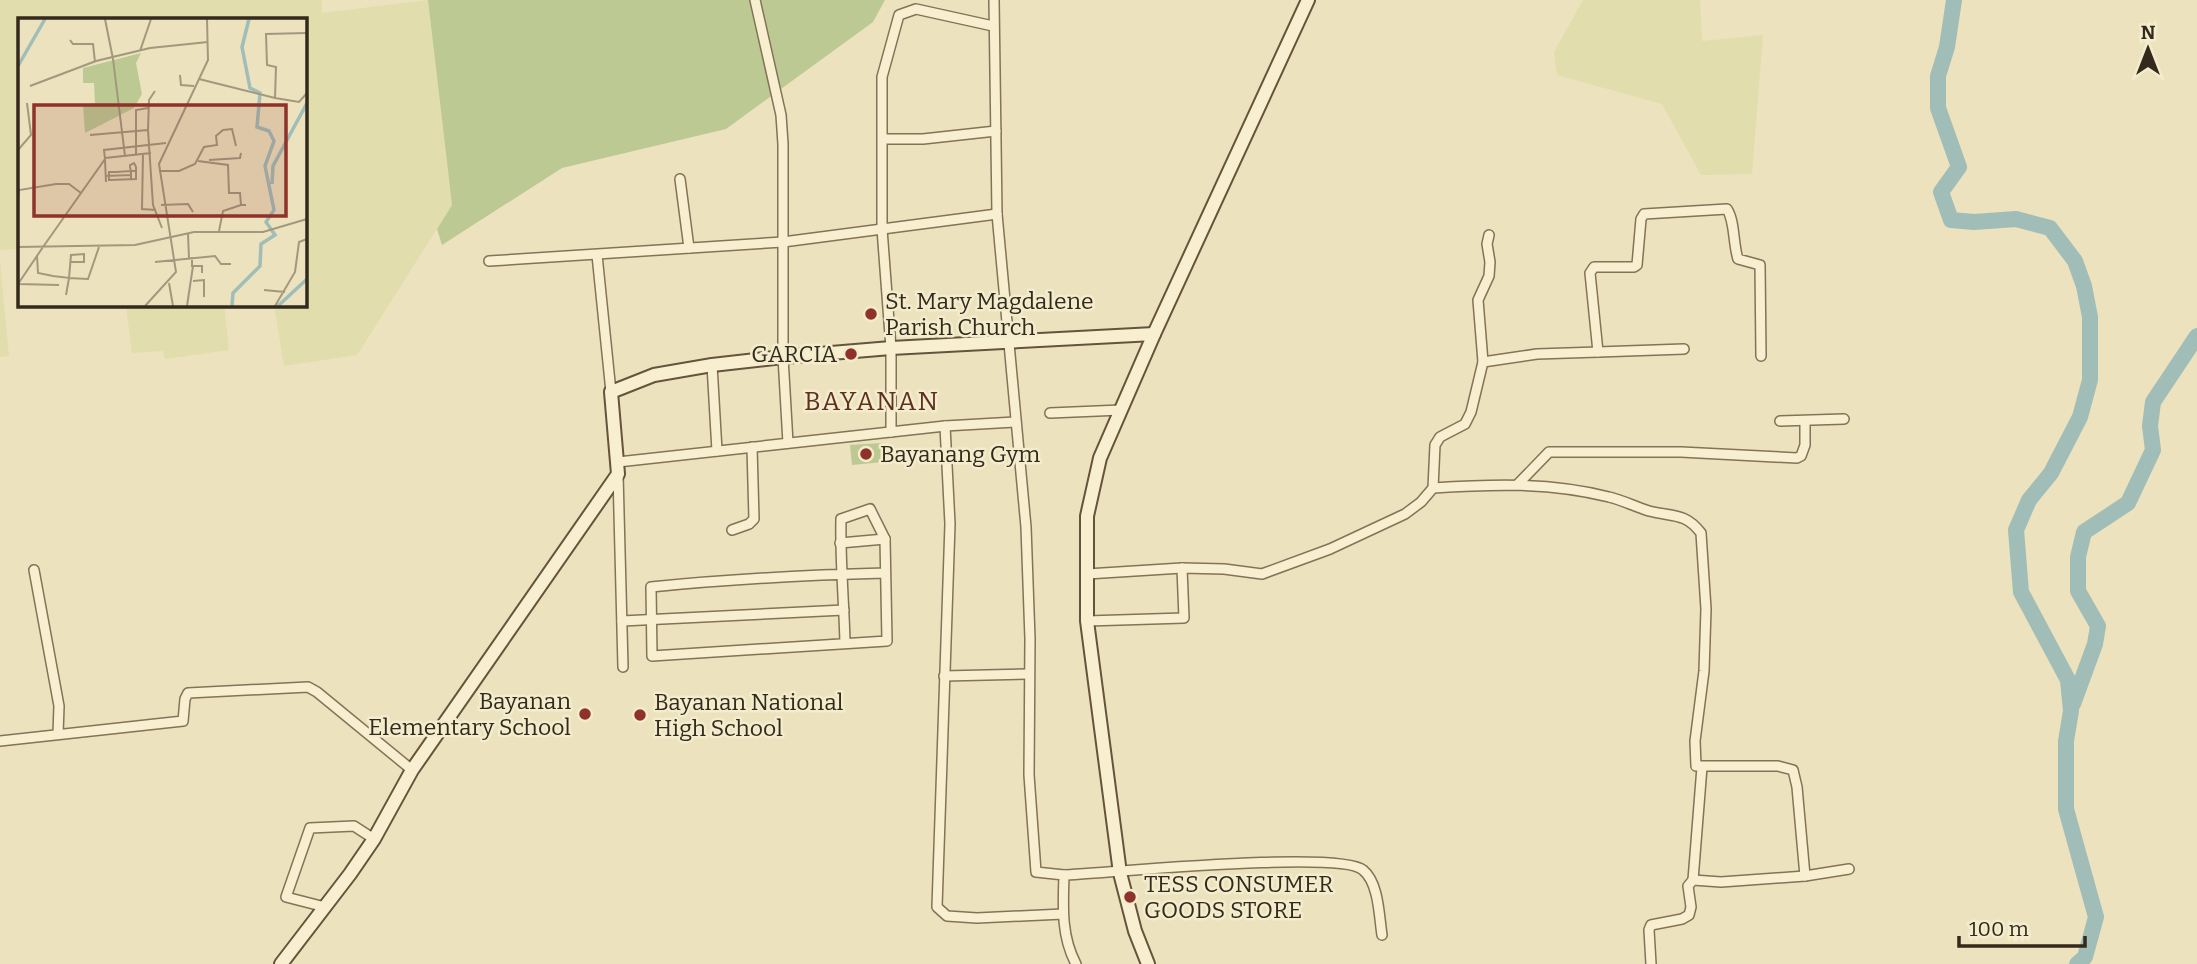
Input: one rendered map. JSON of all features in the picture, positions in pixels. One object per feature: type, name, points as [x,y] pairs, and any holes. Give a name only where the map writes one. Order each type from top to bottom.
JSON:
[{"type":"street","points":[[755,0],[781,115],[783,357],[789,443]]},
{"type":"street","points":[[994,0],[997,214],[1026,527],[1029,775],[1036,872],[1064,875],[1247,863],[1341,862],[1361,868],[1372,879],[1382,935]]},
{"type":"street","points":[[1148,964],[1135,932],[1120,873],[1087,621],[1087,516],[1100,458],[1154,334],[1308,0]]},
{"type":"street","points":[[891,432],[891,348],[882,229],[882,77],[899,15],[916,9],[993,26]]},
{"type":"street","points":[[883,139],[923,139],[996,131]]},
{"type":"street","points":[[680,179],[690,248]]},
{"type":"street","points":[[1598,352],[1590,273],[1594,267],[1637,265],[1641,219],[1644,214],[1727,209],[1738,259],[1760,265],[1761,356]]},
{"type":"street","points":[[489,261],[783,242],[997,214]]},
{"type":"street","points":[[1087,574],[1182,568],[1224,569],[1262,574],[1330,549],[1405,514],[1421,502],[1433,488],[1435,445],[1440,437],[1465,424],[1471,412],[1483,362],[1478,300],[1489,276],[1489,235]]},
{"type":"street","points":[[597,255],[618,468],[623,667]]},
{"type":"street","points":[[611,392],[654,375],[783,357],[891,348],[1154,334]]},
{"type":"street","points":[[1483,362],[1537,354],[1684,349]]},
{"type":"street","points":[[712,365],[717,451]]},
{"type":"street","points":[[1050,413],[1121,410]]},
{"type":"street","points":[[1780,421],[1844,419]]},
{"type":"street","points":[[1518,484],[1549,452],[1681,452],[1797,458],[1801,456],[1805,445],[1805,421]]},
{"type":"street","points":[[281,964],[374,839],[412,770],[618,468],[717,451],[945,426],[1015,422]]},
{"type":"street","points":[[945,426],[950,524],[937,907],[947,916],[1063,914]]},
{"type":"street","points":[[732,530],[749,524],[754,519],[752,447]]},
{"type":"street","points":[[1433,488],[1518,484],[1598,495],[1652,512],[1682,516],[1694,524],[1701,533],[1706,609],[1704,671],[1695,741],[1696,766],[1778,766],[1793,770],[1805,876]]},
{"type":"street","points":[[845,643],[844,610],[842,574],[840,542],[841,519],[870,509],[885,540],[887,641],[652,656],[651,587],[842,574],[885,573]]},
{"type":"street","points":[[840,542],[885,540]]},
{"type":"street","points":[[1087,621],[1184,618],[1182,568]]},
{"type":"street","points":[[34,570],[59,706],[58,734]]},
{"type":"street","points":[[622,621],[844,610]]},
{"type":"street","points":[[944,676],[1029,674]]},
{"type":"street","points":[[0,741],[184,721],[185,699],[188,693],[308,687],[412,770]]},
{"type":"street","points":[[1651,964],[1651,925],[1689,915],[1691,907],[1688,886],[1693,880],[1702,767]]},
{"type":"street","points":[[325,907],[286,897],[310,828],[354,826],[374,839]]},
{"type":"street","points":[[1693,880],[1721,882],[1805,876],[1849,869]]},
{"type":"street","points":[[1064,875],[1063,914],[1067,942],[1076,964]]},
{"type":"shaded area","points":[[0,0],[322,0],[322,13],[428,0],[452,205],[357,355],[284,366],[274,306],[306,306],[306,18],[18,18],[18,249],[0,250]]},
{"type":"shaded area","points":[[1583,0],[1700,0],[1702,41],[1763,35],[1752,174],[1701,175],[1662,104],[1557,75],[1554,52]]},
{"type":"shaded area","points":[[0,261],[9,356],[0,357]]},
{"type":"shaded area","points":[[126,306],[224,306],[229,350],[165,359],[163,351],[132,353]]},
{"type":"green space","points":[[428,0],[885,0],[873,22],[726,129],[562,168],[442,245],[437,229],[452,205]]},
{"type":"green space","name":"Bayanang Gym","points":[[881,443],[883,462],[852,465],[850,445]]},
{"type":"waterway","points":[[1954,0],[1947,47],[1938,76],[1938,108],[1959,167],[1941,192],[1951,220],[1974,222],[2016,219],[2050,228],[2075,261],[2084,286],[2090,317],[2090,380],[2080,417],[2051,473],[2029,500],[2016,530],[2021,592],[2068,680],[2071,711],[2066,741],[2066,809],[2096,917],[2085,957],[2077,964]]},
{"type":"waterway","points":[[2073,704],[2095,644],[2098,626],[2078,591],[2078,557],[2084,532],[2128,503],[2153,450],[2150,426],[2153,402],[2197,336]]},
{"type":"place","name":"St. Mary Magdalene Parish Church","points":[[871,314]]},
{"type":"place","name":"GARCIA","points":[[851,354]]},
{"type":"place","name":"Bayanang Gym","points":[[866,454]]},
{"type":"place","name":"Bayanan Elementary School","points":[[585,714]]},
{"type":"place","name":"Bayanan National High School","points":[[640,715]]},
{"type":"place","name":"TESS CONSUMER GOODS STORE","points":[[1130,897]]},
{"type":"district","name":"BAYANAN","points":[[872,401]]}]
